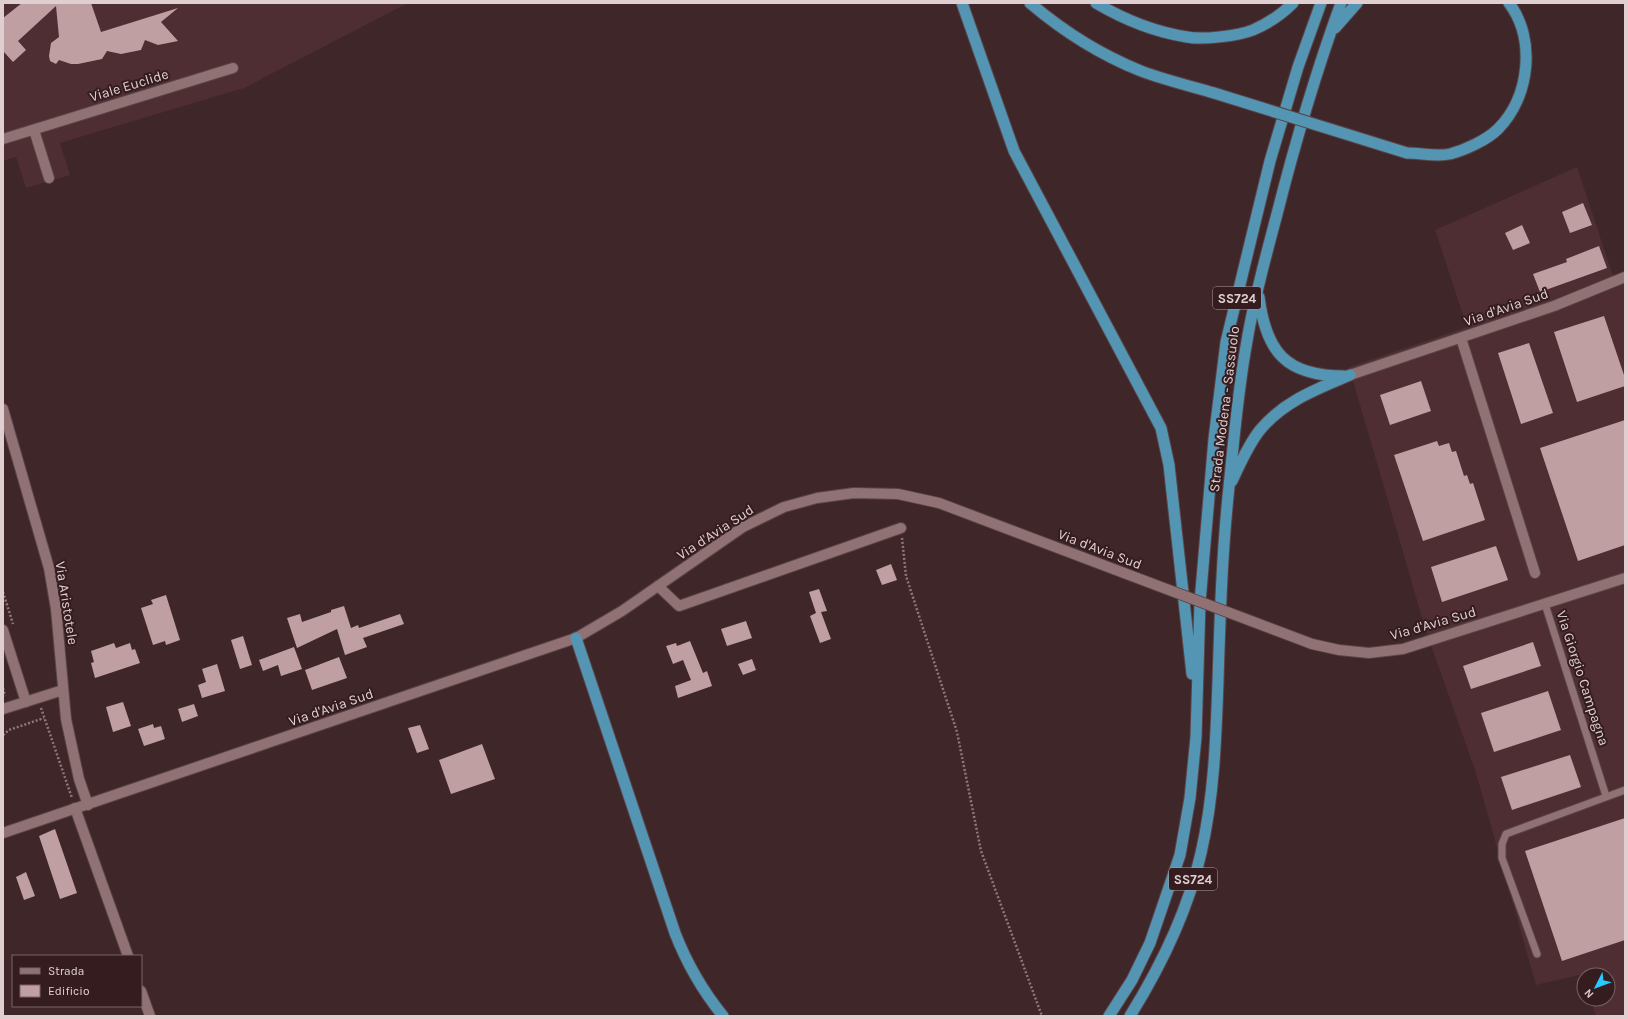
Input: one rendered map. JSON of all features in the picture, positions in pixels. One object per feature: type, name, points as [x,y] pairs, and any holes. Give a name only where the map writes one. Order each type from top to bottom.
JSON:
[{"type":"highway","points":[[962,3],[1014,152],[1161,428],[1170,473],[1190,647],[1196,737]]},
{"type":"highway","points":[[1030,3],[1054,23],[1096,50],[1141,71],[1407,153],[1448,154],[1476,143],[1498,129],[1512,110],[1522,91],[1526,52],[1523,32],[1509,3]]},
{"type":"highway","points":[[1096,3],[1147,27],[1188,38],[1220,37],[1252,30],[1285,11],[1293,3]]},
{"type":"highway","name":"Strada Modena - Sassuolo","points":[[1196,737],[1199,631],[1214,439],[1226,342],[1270,160],[1298,67],[1321,3]]},
{"type":"highway","name":"Strada Modena - Sassuolo","points":[[1130,1016],[1168,949],[1186,903],[1201,854],[1211,794],[1216,730],[1219,639],[1228,489],[1246,343],[1258,287],[1304,114],[1341,3]]},
{"type":"highway","points":[[1330,34],[1356,3]]},
{"type":"highway","points":[[1258,287],[1261,316],[1266,333],[1275,351],[1289,363],[1309,373],[1326,376],[1350,376]]},
{"type":"highway","points":[[1228,489],[1247,449],[1259,431],[1274,415],[1306,394],[1350,376]]},
{"type":"highway","points":[[576,638],[678,940],[686,960],[702,989],[723,1016]]},
{"type":"highway","name":"SS724","points":[[1109,1016],[1132,980],[1150,943],[1180,855],[1190,798],[1196,737]]},
{"type":"street","name":"Viale Euclide","points":[[3,139],[233,68]]},
{"type":"street","points":[[34,130],[49,178]]},
{"type":"street","name":"Via d'Avia Sud","points":[[1350,376],[1554,306],[1625,277]]},
{"type":"street","points":[[1461,338],[1535,573]]},
{"type":"street","name":"Via Aristotele","points":[[3,409],[49,568],[56,609],[66,719],[79,779],[88,805]]},
{"type":"street","name":"Via d'Avia Sud","points":[[3,833],[576,638],[600,625],[743,527],[784,507],[817,498],[854,493],[898,494],[939,503],[1312,644],[1339,650],[1369,653],[1403,649],[1545,604]]},
{"type":"street","points":[[658,586],[679,606],[901,528]]},
{"type":"street","name":"Via Giorgio Campagna","points":[[1545,604],[1625,578]]},
{"type":"street","points":[[3,630],[26,702]]},
{"type":"street","points":[[3,709],[63,690]]},
{"type":"street","points":[[75,808],[128,955]]},
{"type":"street","points":[[142,994],[150,1016]]},
{"type":"lane","name":"Via Giorgio Campagna","points":[[1545,604],[1606,796]]},
{"type":"lane","points":[[1537,954],[1502,858],[1502,844],[1506,834],[1625,790]]},
{"type":"path","points":[[901,528],[906,576],[957,732],[981,851],[1042,1016]]},
{"type":"path","points":[[3,688],[6,696],[3,697]]},
{"type":"path","points":[[3,735],[10,730],[44,718]]},
{"type":"shaded area","points":[[3,3],[408,3],[244,88],[60,143],[70,175],[26,188],[16,157],[3,161]]},
{"type":"shaded area","points":[[1577,167],[1613,276],[1625,271],[1625,1016],[1596,1016],[1593,1007],[1616,1007],[1616,967],[1576,967],[1576,976],[1536,985],[1476,773],[1426,631],[1349,367],[1467,327],[1435,230]]},
{"type":"building","points":[[22,3],[91,3],[101,32],[178,8],[161,22],[178,41],[158,45],[145,40],[141,50],[121,54],[107,51],[102,59],[78,64],[71,64],[59,60],[56,64],[50,61],[49,56],[51,43],[59,37],[56,6],[18,41],[26,50],[13,62],[3,51],[3,18]]},
{"type":"building","points":[[1583,203],[1592,225],[1570,233],[1562,212]]},
{"type":"building","points":[[1522,225],[1530,243],[1513,250],[1505,233]]},
{"type":"building","points":[[1599,246],[1607,268],[1540,292],[1533,274],[1567,262],[1566,259]]},
{"type":"building","points":[[1604,316],[1625,378],[1625,386],[1577,402],[1554,332]]},
{"type":"building","points":[[1529,343],[1553,413],[1521,424],[1498,353]]},
{"type":"building","points":[[1421,381],[1431,411],[1390,425],[1380,395]]},
{"type":"building","points":[[1625,420],[1625,545],[1578,561],[1540,448]]},
{"type":"building","points":[[1437,441],[1439,446],[1449,443],[1452,452],[1456,451],[1464,476],[1467,475],[1470,484],[1473,483],[1485,520],[1423,541],[1394,455]]},
{"type":"building","points":[[1496,546],[1508,580],[1442,602],[1431,567]]},
{"type":"building","points":[[891,564],[897,580],[882,585],[876,570]]},
{"type":"building","points":[[819,589],[827,611],[821,612],[831,639],[820,643],[810,616],[816,613],[809,592]]},
{"type":"building","points":[[166,595],[180,640],[166,645],[165,641],[153,645],[141,608],[153,604],[151,600]]},
{"type":"building","points":[[344,606],[351,628],[358,625],[359,628],[400,614],[404,624],[363,638],[367,647],[345,655],[337,629],[297,648],[287,618],[300,614],[302,622]]},
{"type":"building","points":[[746,621],[752,638],[727,646],[721,629]]},
{"type":"building","points":[[243,636],[252,665],[240,669],[231,640]]},
{"type":"building","points":[[690,641],[703,673],[707,671],[712,686],[678,698],[675,686],[691,680],[683,660],[673,664],[666,646],[676,643],[677,646]]},
{"type":"building","points":[[1533,642],[1541,666],[1471,689],[1463,666]]},
{"type":"building","points":[[114,643],[116,648],[130,643],[132,650],[135,649],[140,663],[95,678],[91,663],[94,662],[91,651]]},
{"type":"building","points":[[294,647],[302,669],[281,676],[278,665],[263,671],[259,660]]},
{"type":"building","points":[[339,657],[347,678],[312,690],[305,670]]},
{"type":"building","points":[[752,659],[756,670],[743,675],[738,664]]},
{"type":"building","points":[[217,664],[225,691],[202,698],[198,685],[206,682],[202,669]]},
{"type":"building","points":[[1548,691],[1561,730],[1494,752],[1481,713]]},
{"type":"building","points":[[123,702],[131,726],[113,732],[106,707]]},
{"type":"building","points":[[194,704],[198,716],[182,722],[178,709]]},
{"type":"building","points":[[153,724],[154,728],[161,726],[165,739],[144,746],[138,729]]},
{"type":"building","points":[[420,725],[429,749],[417,753],[408,728]]},
{"type":"building","points":[[482,744],[495,779],[451,794],[439,760]]},
{"type":"building","points":[[1570,755],[1581,787],[1512,810],[1501,777]]},
{"type":"building","points":[[1625,818],[1625,940],[1562,961],[1525,851]]},
{"type":"building","points":[[55,829],[77,893],[60,899],[39,836]]},
{"type":"building","points":[[26,872],[35,896],[24,900],[16,877]]}]
